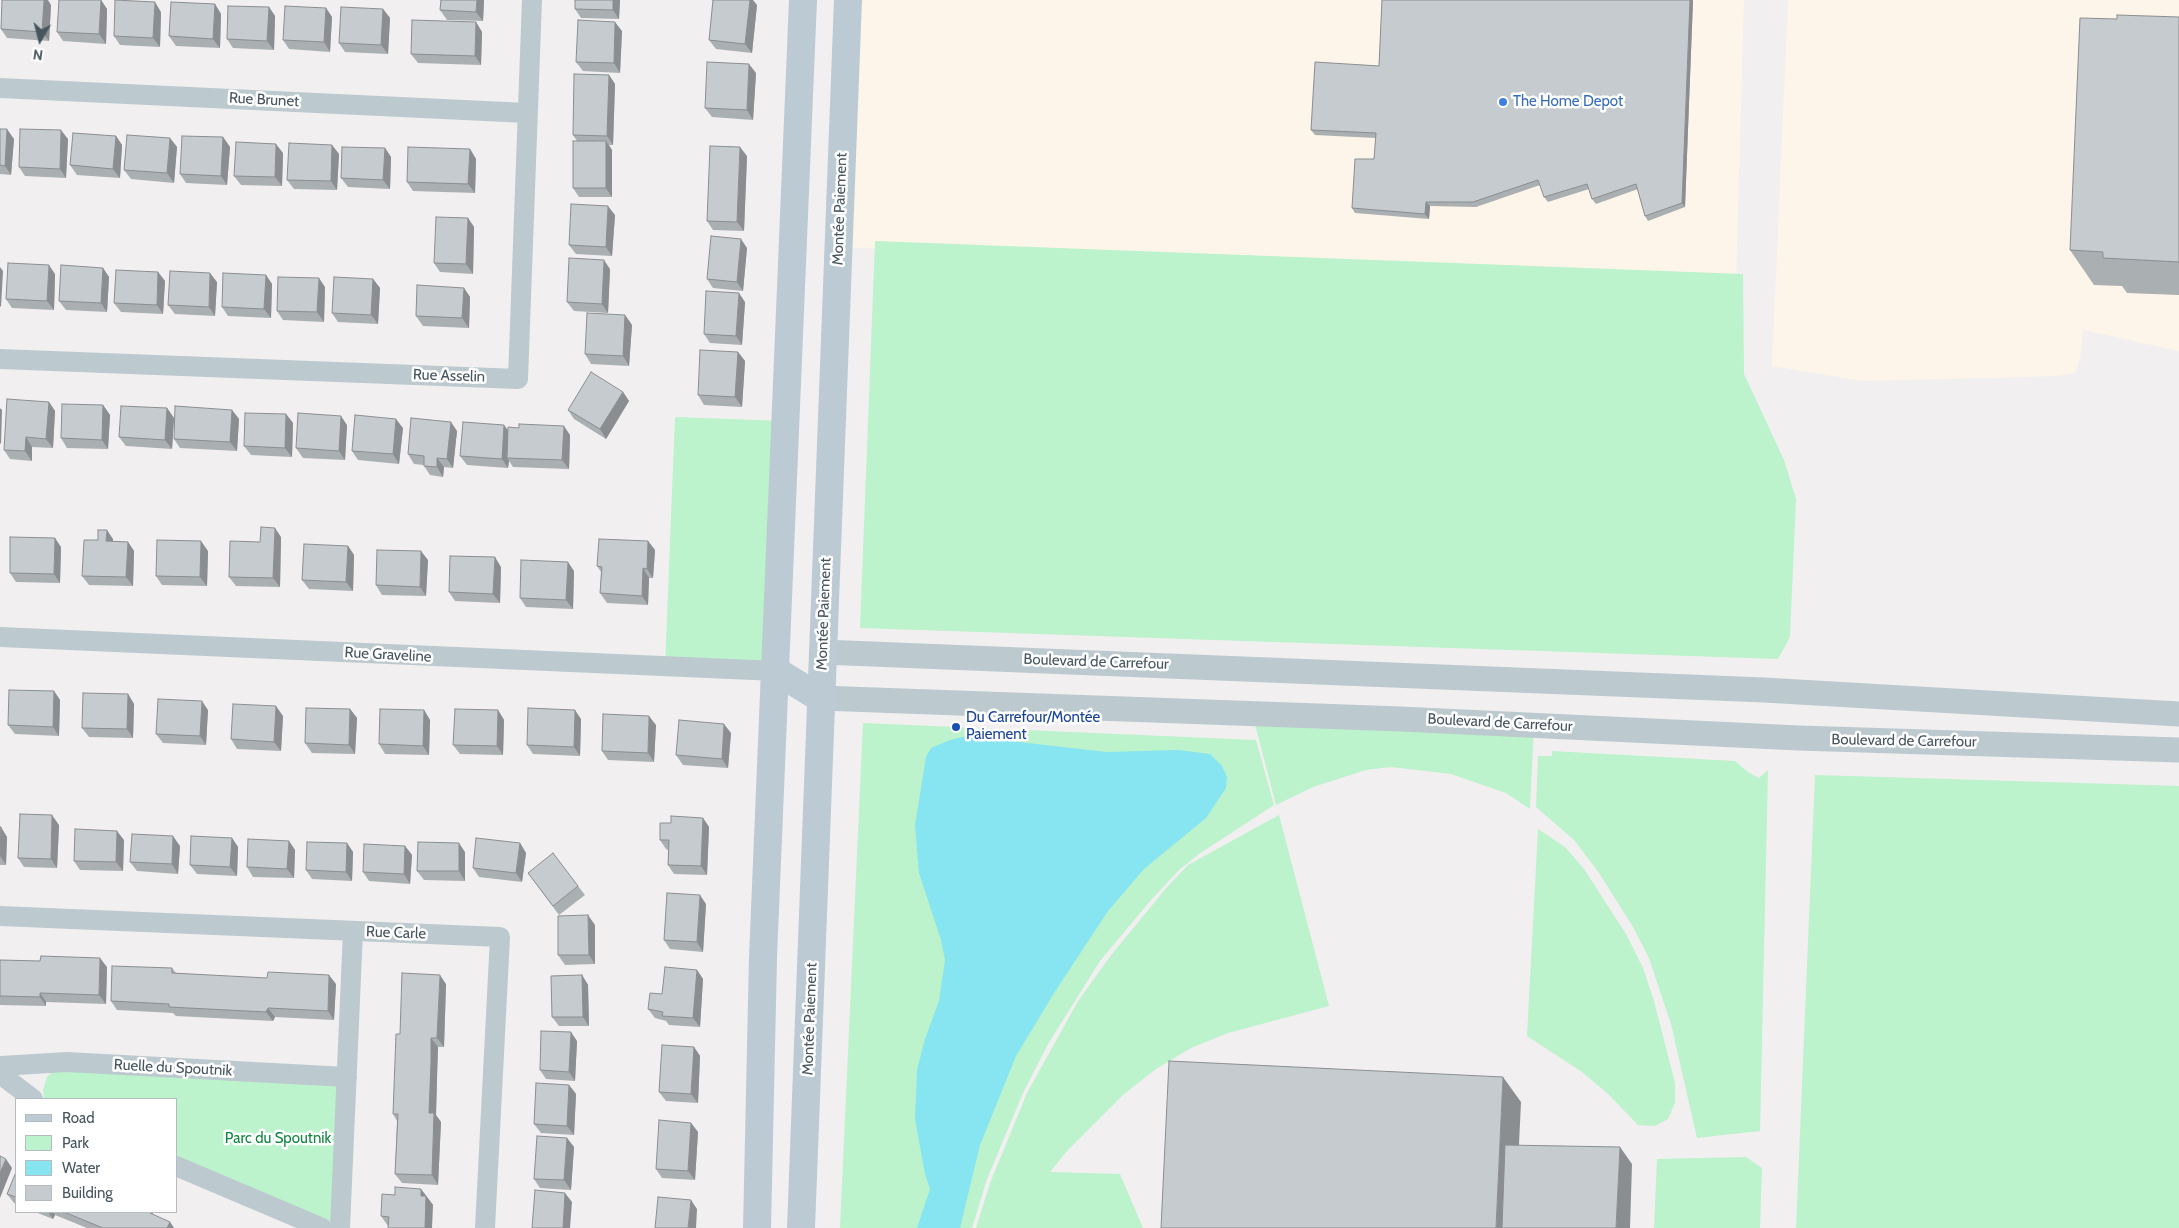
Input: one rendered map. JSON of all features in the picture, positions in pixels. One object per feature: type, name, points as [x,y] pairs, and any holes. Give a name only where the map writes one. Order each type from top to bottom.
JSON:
[{"type":"main road","points":[[757,1228],[763,957],[803,0]]},
{"type":"main road","name":"Montée Paiement","points":[[802,1228],[820,698],[848,0]]},
{"type":"main road","points":[[776,671],[822,652]]},
{"type":"main road","points":[[776,671],[820,698]]},
{"type":"street","name":"Rue Asselin","points":[[0,359],[518,379],[532,0]]},
{"type":"street","name":"Rue Brunet","points":[[0,88],[527,113]]},
{"type":"street","name":"Rue Graveline","points":[[0,637],[776,671]]},
{"type":"street","name":"Boulevard de Carrefour","points":[[822,652],[1802,692],[2179,714]]},
{"type":"street","name":"Boulevard de Carrefour","points":[[820,698],[1445,720],[1799,738],[2179,750]]},
{"type":"street","name":"Rue Carle","points":[[0,916],[500,937],[486,1228]]},
{"type":"street","points":[[340,1228],[353,931]]},
{"type":"street","name":"Ruelle du Spoutnik","points":[[0,1066],[67,1062],[347,1077]]},
{"type":"street","points":[[0,1074],[32,1098]]},
{"type":"street","points":[[178,1167],[322,1228]]},
{"type":"shaded area","points":[[848,0],[1744,0],[1736,281],[838,247]]},
{"type":"shaded area","points":[[1788,0],[2179,0],[2179,351],[2083,330],[2080,359],[2075,373],[2058,376],[1863,381],[1772,366]]},
{"type":"green space","points":[[875,241],[1743,274],[1744,374],[1784,460],[1796,499],[1790,637],[1778,659],[860,628]]},
{"type":"green space","points":[[675,417],[785,421],[776,671],[665,667]]},
{"type":"green space","points":[[1252,713],[1534,725],[1530,809],[1506,793],[1451,774],[1391,767],[1366,770],[1313,787],[1276,805]]},
{"type":"green space","points":[[863,723],[1256,740],[1274,805],[1199,854],[1179,870],[1100,961],[1048,1044],[1023,1093],[987,1179],[972,1228],[840,1228]]},
{"type":"green space","points":[[1552,751],[1735,761],[1759,778],[1768,770],[1760,1131],[1697,1138],[1671,1024],[1649,958],[1633,927],[1599,873],[1574,840],[1536,807],[1538,756],[1552,756]]},
{"type":"green space","points":[[1815,775],[2179,786],[2179,1228],[1796,1228]]},
{"type":"green space","points":[[1279,815],[1329,1006],[1228,1033],[1191,1048],[1156,1069],[1124,1094],[1067,1151],[1050,1172],[1120,1174],[1143,1228],[976,1228],[990,1183],[1027,1093],[1078,1001],[1112,954],[1168,886],[1188,865]]},
{"type":"green space","points":[[1538,829],[1565,847],[1584,869],[1626,934],[1643,968],[1654,1001],[1675,1083],[1675,1103],[1668,1119],[1655,1126],[1638,1125],[1607,1093],[1582,1072],[1527,1036]]},
{"type":"green space","name":"Parc du Spoutnik","points":[[55,1069],[347,1077],[340,1228],[178,1167],[178,1098],[44,1098],[43,1090],[47,1077]]},
{"type":"green space","points":[[1746,1157],[1762,1168],[1760,1228],[1654,1228],[1657,1159]]},
{"type":"water","points":[[966,736],[1106,752],[1178,750],[1210,754],[1222,766],[1227,777],[1226,788],[1206,818],[1144,869],[1108,911],[1054,993],[1016,1056],[980,1145],[960,1228],[917,1228],[930,1189],[925,1174],[915,1119],[917,1070],[925,1039],[939,1001],[945,960],[941,940],[919,873],[915,825],[926,757],[931,748]]},
{"type":"building","points":[[2,0],[44,0],[42,32],[1,29]]},
{"type":"building","points":[[59,0],[101,0],[99,34],[57,32]]},
{"type":"building","points":[[115,0],[155,2],[153,38],[114,36]]},
{"type":"building","points":[[441,0],[477,0],[476,12],[440,10]]},
{"type":"building","points":[[575,0],[613,0],[613,10],[575,9]]},
{"type":"building","points":[[713,0],[750,0],[745,44],[709,40]]},
{"type":"building","name":"The Home Depot","points":[[1382,0],[1690,0],[1682,203],[1645,216],[1636,184],[1592,199],[1587,184],[1544,197],[1538,180],[1473,202],[1426,202],[1425,214],[1352,208],[1355,159],[1374,159],[1376,133],[1311,130],[1315,62],[1379,66]]},
{"type":"building","points":[[171,2],[215,4],[213,39],[169,36]]},
{"type":"building","points":[[228,6],[269,7],[267,41],[227,39]]},
{"type":"building","points":[[285,6],[326,8],[324,42],[283,40]]},
{"type":"building","points":[[341,7],[383,9],[381,45],[339,43]]},
{"type":"building","points":[[2117,15],[2179,17],[2179,262],[2103,258],[2103,252],[2070,250],[2080,18],[2117,19]]},
{"type":"building","points":[[412,20],[476,22],[475,56],[411,54]]},
{"type":"building","points":[[578,20],[615,22],[614,63],[576,62]]},
{"type":"building","points":[[707,62],[749,64],[747,110],[705,108]]},
{"type":"building","points":[[574,74],[609,75],[607,136],[573,135]]},
{"type":"building","points":[[0,129],[7,129],[5,166],[0,165]]},
{"type":"building","points":[[20,129],[61,130],[60,169],[19,167]]},
{"type":"building","points":[[73,133],[116,136],[113,169],[70,165]]},
{"type":"building","points":[[127,135],[170,138],[167,173],[124,170]]},
{"type":"building","points":[[182,136],[223,137],[221,176],[180,174]]},
{"type":"building","points":[[573,141],[606,141],[606,188],[573,188]]},
{"type":"building","points":[[236,142],[276,144],[275,177],[234,176]]},
{"type":"building","points":[[289,143],[332,145],[331,181],[287,180]]},
{"type":"building","points":[[710,146],[740,147],[737,222],[707,221]]},
{"type":"building","points":[[342,147],[385,148],[383,180],[341,178]]},
{"type":"building","points":[[408,147],[470,149],[468,184],[407,182]]},
{"type":"building","points":[[571,204],[608,206],[606,247],[569,245]]},
{"type":"building","points":[[436,217],[468,218],[466,264],[434,263]]},
{"type":"building","points":[[711,236],[741,239],[737,282],[707,279]]},
{"type":"building","points":[[569,258],[604,260],[602,304],[567,302]]},
{"type":"building","points":[[8,263],[49,265],[47,301],[6,299]]},
{"type":"building","points":[[61,265],[103,268],[101,303],[59,301]]},
{"type":"building","points":[[116,270],[158,272],[157,305],[114,303]]},
{"type":"building","points":[[170,271],[210,273],[209,307],[168,305]]},
{"type":"building","points":[[223,273],[266,275],[264,309],[222,307]]},
{"type":"building","points":[[278,277],[319,278],[317,312],[277,311]]},
{"type":"building","points":[[334,277],[373,279],[371,315],[332,313]]},
{"type":"building","points":[[417,285],[464,288],[462,318],[416,316]]},
{"type":"building","points":[[706,291],[739,293],[736,336],[704,334]]},
{"type":"building","points":[[587,313],[625,315],[623,356],[585,354]]},
{"type":"building","points":[[700,350],[738,352],[735,397],[698,395]]},
{"type":"building","points":[[591,372],[623,392],[600,429],[568,410]]},
{"type":"building","points":[[7,399],[49,402],[46,439],[26,437],[25,451],[4,450]]},
{"type":"building","points":[[62,404],[103,405],[102,440],[61,438]]},
{"type":"building","points":[[121,406],[167,408],[165,440],[119,437]]},
{"type":"building","points":[[175,406],[232,410],[230,442],[174,439]]},
{"type":"building","points":[[245,413],[286,414],[285,448],[244,446]]},
{"type":"building","points":[[298,413],[341,416],[339,451],[296,448]]},
{"type":"building","points":[[355,415],[396,419],[393,454],[352,451]]},
{"type":"building","points":[[411,418],[451,422],[447,459],[437,458],[437,467],[424,466],[424,456],[408,454]]},
{"type":"building","points":[[463,422],[504,425],[502,459],[460,456]]},
{"type":"building","points":[[519,424],[564,426],[562,460],[507,458],[508,427],[519,428]]},
{"type":"building","points":[[261,527],[275,528],[273,578],[229,577],[230,541],[260,542]]},
{"type":"building","points":[[98,530],[107,530],[106,541],[128,542],[126,577],[82,576],[84,540],[98,540]]},
{"type":"building","points":[[10,537],[55,538],[54,574],[10,573]]},
{"type":"building","points":[[599,539],[648,541],[647,569],[643,568],[642,596],[600,593],[602,567],[597,566]]},
{"type":"building","points":[[157,540],[201,541],[200,577],[156,576]]},
{"type":"building","points":[[304,544],[348,546],[346,582],[302,580]]},
{"type":"building","points":[[377,550],[421,551],[420,587],[376,585]]},
{"type":"building","points":[[450,556],[495,557],[493,594],[449,592]]},
{"type":"building","points":[[521,560],[568,562],[566,600],[520,598]]},
{"type":"building","points":[[9,690],[54,691],[53,727],[8,725]]},
{"type":"building","points":[[83,693],[128,694],[127,729],[82,728]]},
{"type":"building","points":[[158,699],[202,701],[200,736],[156,734]]},
{"type":"building","points":[[233,704],[276,706],[274,742],[231,739]]},
{"type":"building","points":[[306,708],[350,709],[349,745],[305,743]]},
{"type":"building","points":[[528,708],[575,710],[574,747],[527,745]]},
{"type":"building","points":[[380,709],[424,710],[423,746],[379,744]]},
{"type":"building","points":[[455,709],[498,710],[497,746],[453,745]]},
{"type":"building","points":[[603,714],[649,716],[648,753],[602,751]]},
{"type":"building","points":[[679,720],[724,724],[722,759],[676,755]]},
{"type":"building","points":[[20,814],[52,815],[51,859],[18,858]]},
{"type":"building","points":[[671,816],[703,818],[701,866],[668,865],[669,840],[660,840],[660,823],[671,823]]},
{"type":"building","points":[[75,829],[117,831],[116,862],[74,861]]},
{"type":"building","points":[[132,834],[173,836],[172,864],[130,862]]},
{"type":"building","points":[[191,836],[232,838],[230,867],[190,865]]},
{"type":"building","points":[[476,838],[520,843],[516,873],[473,868]]},
{"type":"building","points":[[248,839],[289,841],[287,869],[247,867]]},
{"type":"building","points":[[307,842],[347,843],[346,872],[306,870]]},
{"type":"building","points":[[418,842],[459,843],[459,871],[417,871]]},
{"type":"building","points":[[364,844],[405,846],[404,874],[363,872]]},
{"type":"building","points":[[553,853],[578,886],[553,906],[528,873]]},
{"type":"building","points":[[667,893],[700,895],[697,942],[664,940]]},
{"type":"building","points":[[588,915],[589,955],[558,955],[558,916]]},
{"type":"building","points":[[41,956],[100,958],[99,995],[40,993],[40,997],[0,996],[0,960],[40,961]]},
{"type":"building","points":[[112,966],[172,968],[172,973],[267,978],[268,972],[329,975],[328,1011],[268,1008],[266,1012],[169,1007],[169,1004],[111,1001]]},
{"type":"building","points":[[665,967],[697,970],[693,1018],[662,1016],[663,1012],[648,1009],[650,993],[662,994]]},
{"type":"building","points":[[402,973],[440,975],[437,1038],[431,1038],[429,1113],[434,1113],[432,1175],[395,1174],[398,1114],[393,1114],[396,1034],[400,1034]]},
{"type":"building","points":[[582,975],[583,1017],[552,1017],[551,976]]},
{"type":"building","points":[[541,1031],[571,1032],[569,1072],[540,1070]]},
{"type":"building","points":[[662,1045],[694,1047],[691,1094],[659,1092]]},
{"type":"building","points":[[1169,1061],[1503,1077],[1496,1228],[1161,1228]]},
{"type":"building","points":[[536,1083],[569,1085],[567,1126],[534,1124]]},
{"type":"building","points":[[659,1120],[691,1123],[688,1171],[656,1169]]},
{"type":"building","points":[[537,1136],[567,1138],[564,1180],[534,1179]]},
{"type":"building","points":[[1505,1145],[1620,1147],[1616,1228],[1502,1228]]},
{"type":"building","points":[[0,1156],[6,1159],[0,1173]]},
{"type":"building","points":[[15,1174],[15,1197],[7,1194]]},
{"type":"building","points":[[395,1187],[421,1189],[421,1196],[426,1196],[425,1228],[388,1228],[389,1217],[381,1216],[382,1194],[395,1195]]},
{"type":"building","points":[[535,1190],[565,1193],[563,1228],[532,1228]]},
{"type":"building","points":[[658,1197],[691,1200],[688,1228],[655,1228]]},
{"type":"building","points":[[66,1213],[150,1213],[170,1222],[167,1228],[103,1228]]},
{"type":"place","name":"The Home Depot","points":[[1503,102]]},
{"type":"place","name":"Du Carrefour/Montée Paiement","points":[[956,727]]}]
